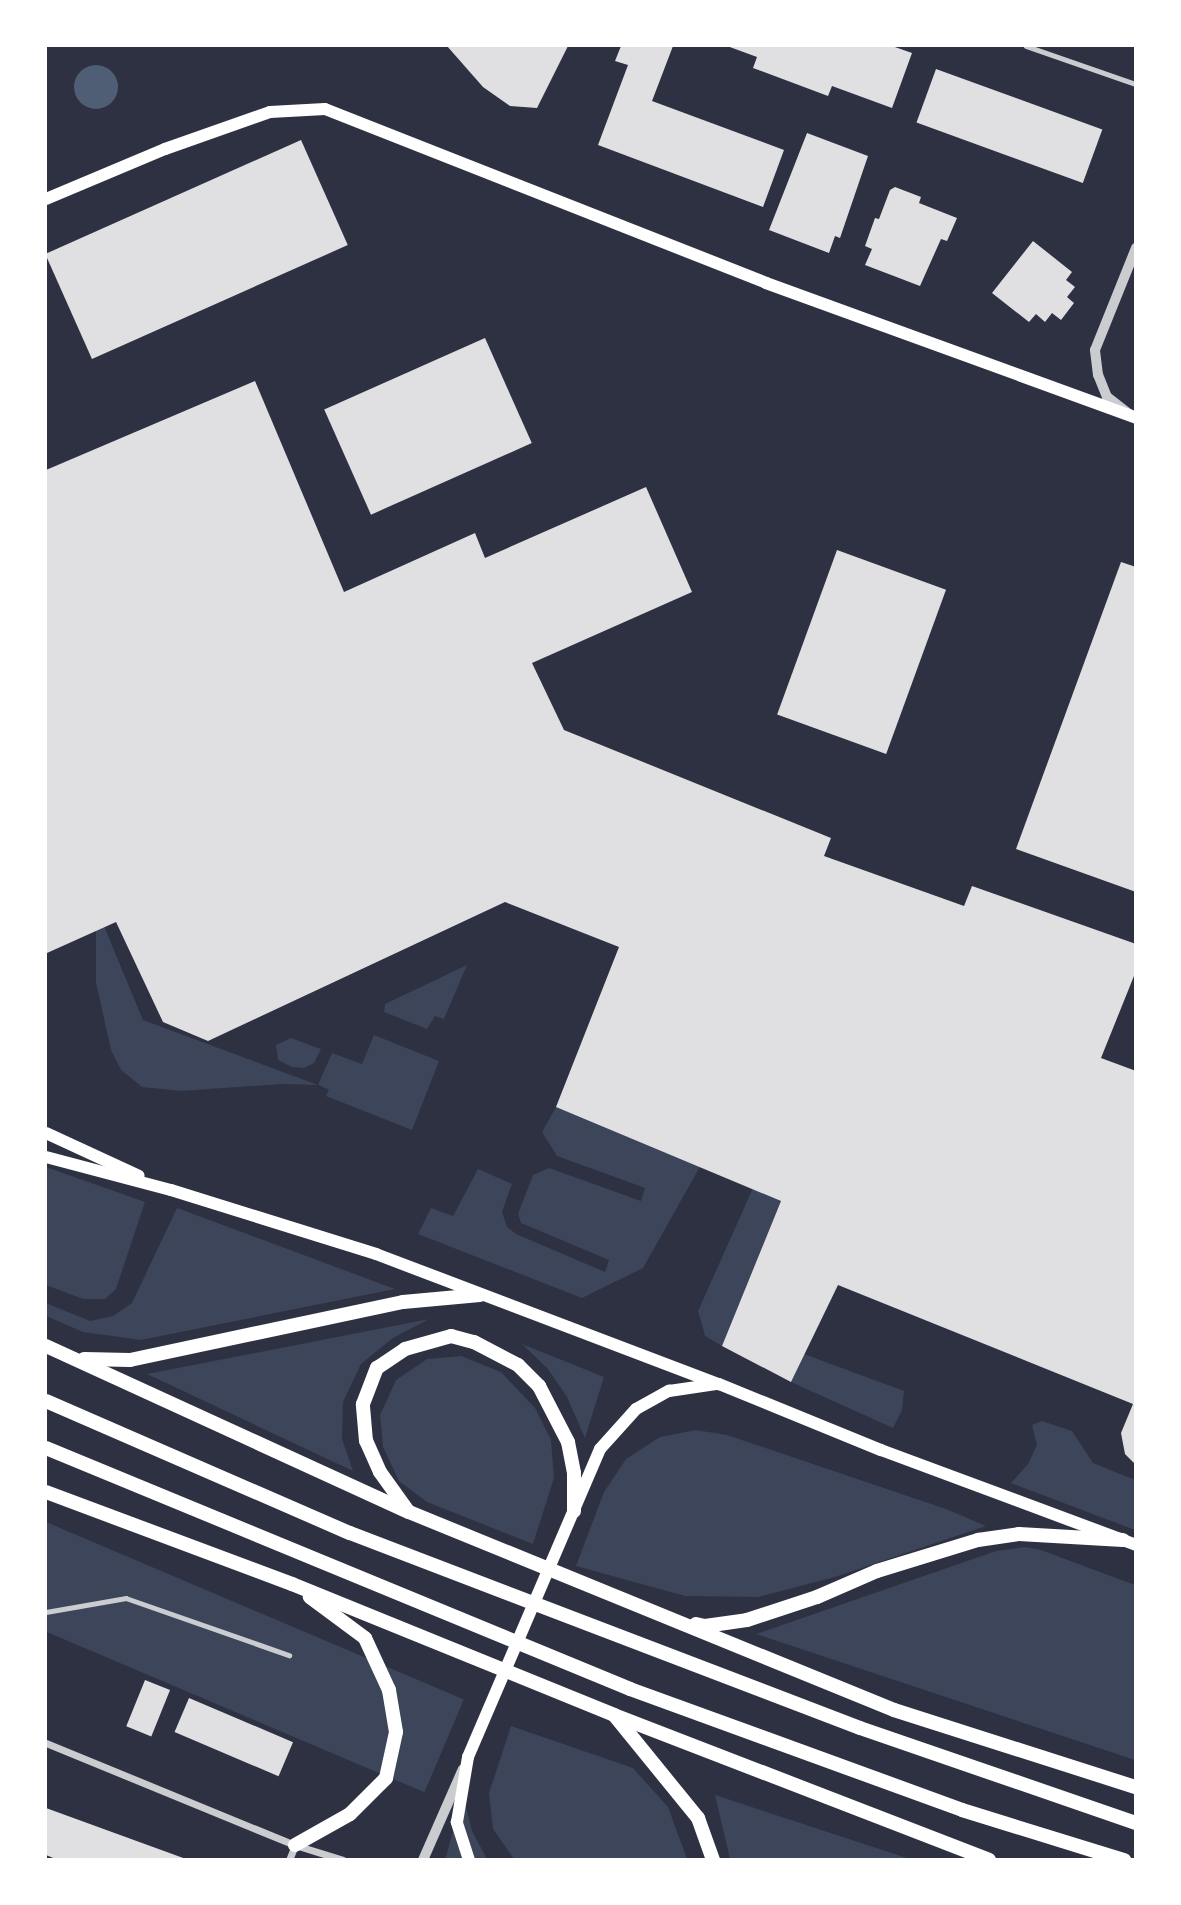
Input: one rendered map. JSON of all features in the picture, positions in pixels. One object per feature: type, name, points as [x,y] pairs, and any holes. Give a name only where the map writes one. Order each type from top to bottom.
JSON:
[{"type":"highway","points":[[76,1358],[130,1360],[403,1302],[480,1295]]},
{"type":"highway","points":[[409,1512],[380,1472],[366,1441],[363,1404],[377,1368],[405,1349],[451,1336],[474,1342],[518,1365],[539,1387],[568,1442],[574,1473],[574,1511]]},
{"type":"highway","points":[[46,1346],[409,1512],[668,1615],[894,1710],[1136,1787]]},
{"type":"highway","points":[[46,1401],[350,1533],[860,1728],[1136,1823]]},
{"type":"highway","points":[[46,1448],[630,1689],[962,1810],[1124,1860]]},
{"type":"highway","points":[[46,1492],[292,1584],[614,1715],[989,1860]]},
{"type":"highway","points":[[668,1615],[705,1626],[747,1620],[817,1597],[877,1571],[978,1540],[1019,1534],[1129,1543]]},
{"type":"highway","points":[[292,1584],[365,1638],[389,1690],[396,1732],[386,1778],[350,1814],[295,1845]]},
{"type":"highway","points":[[614,1715],[698,1818],[713,1860]]},
{"type":"main road","points":[[46,199],[165,149],[270,112],[325,109],[766,283],[1135,418]]},
{"type":"main road","points":[[46,1133],[171,1191]]},
{"type":"main road","points":[[46,1157],[171,1191],[376,1254],[1129,1543]]},
{"type":"main road","points":[[470,1860],[457,1822],[468,1757],[600,1449],[636,1409],[669,1391],[719,1384]]},
{"type":"street","points":[[1135,418],[1107,397],[1098,375],[1095,350],[1136,248]]},
{"type":"street","points":[[46,1743],[295,1845],[343,1860]]},
{"type":"street","points":[[423,1860],[468,1757]]},
{"type":"street","points":[[289,1860],[295,1845]]},
{"type":"lane","points":[[1026,46],[1136,84]]},
{"type":"lane","points":[[46,1612],[126,1598],[289,1655]]},
{"type":"shaded area","points":[[96,65],[105,66],[112,71],[117,78],[117,96],[112,103],[105,108],[96,109],[87,108],[80,103],[75,96],[74,87],[75,78],[80,71],[87,66]]},
{"type":"shaded area","points":[[96,925],[104,926],[143,1020],[318,1085],[283,1084],[181,1091],[142,1087],[121,1070],[111,1050],[96,983]]},
{"type":"shaded area","points":[[467,965],[444,1019],[435,1016],[427,1029],[384,1012],[385,1004]]},
{"type":"shaded area","points":[[374,1035],[439,1061],[412,1130],[326,1096],[329,1090],[318,1085],[332,1053],[362,1064]]},
{"type":"shaded area","points":[[291,1038],[321,1049],[314,1063],[304,1068],[292,1067],[278,1060],[276,1045]]},
{"type":"shaded area","points":[[556,1107],[701,1165],[643,1268],[582,1298],[418,1234],[431,1208],[453,1216],[478,1169],[512,1184],[502,1212],[507,1227],[516,1234],[605,1272],[609,1260],[521,1223],[518,1214],[533,1175],[549,1168],[641,1201],[645,1188],[557,1156],[542,1132]]},
{"type":"shaded area","points":[[46,1167],[145,1202],[116,1289],[105,1299],[83,1299],[46,1285]]},
{"type":"shaded area","points":[[753,1188],[781,1201],[722,1346],[705,1336],[698,1311]]},
{"type":"shaded area","points":[[177,1208],[395,1289],[141,1340],[83,1332],[46,1316],[46,1303],[90,1321],[113,1316],[132,1303]]},
{"type":"shaded area","points":[[429,1319],[393,1338],[361,1364],[343,1402],[342,1439],[353,1471],[147,1374]]},
{"type":"shaded area","points":[[522,1344],[604,1377],[585,1438],[567,1397],[548,1369]]},
{"type":"shaded area","points":[[804,1354],[904,1391],[902,1410],[893,1428],[791,1382]]},
{"type":"shaded area","points":[[461,1356],[501,1372],[535,1408],[551,1440],[554,1478],[533,1544],[427,1502],[399,1481],[383,1447],[380,1415],[396,1380],[427,1359]]},
{"type":"shaded area","points":[[1042,1421],[1072,1431],[1093,1463],[1135,1480],[1135,1530],[1011,1483],[1028,1464],[1037,1445],[1032,1425]]},
{"type":"shaded area","points":[[696,1430],[727,1435],[946,1509],[986,1526],[835,1577],[758,1597],[685,1596],[576,1566],[604,1492],[626,1459],[660,1437]]},
{"type":"shaded area","points":[[46,1522],[464,1699],[424,1792],[46,1632]]},
{"type":"shaded area","points":[[1025,1547],[1041,1550],[1135,1585],[1135,1760],[756,1634],[996,1551]]},
{"type":"shaded area","points":[[511,1726],[633,1768],[668,1807],[687,1859],[514,1859],[493,1829],[489,1793]]},
{"type":"shaded area","points":[[463,1795],[472,1831],[487,1859],[445,1860]]},
{"type":"shaded area","points":[[715,1795],[910,1859],[730,1859]]},
{"type":"building","points":[[447,46],[568,46],[537,108],[510,106],[483,87]]},
{"type":"building","points":[[621,46],[673,46],[652,101],[784,150],[763,207],[598,145],[628,65],[615,61]]},
{"type":"building","points":[[727,46],[892,46],[912,53],[892,108],[832,86],[828,96],[753,68],[757,57]]},
{"type":"building","points":[[936,69],[1102,130],[1083,183],[917,123]]},
{"type":"building","points":[[807,133],[868,156],[840,238],[835,236],[829,253],[769,230]]},
{"type":"building","points":[[301,140],[348,245],[92,359],[46,254]]},
{"type":"building","points":[[895,187],[921,197],[919,203],[957,218],[947,241],[941,239],[920,286],[865,265],[872,249],[865,246],[875,218],[879,219],[890,190]]},
{"type":"building","points":[[1033,241],[1072,272],[1066,280],[1075,287],[1067,297],[1074,303],[1061,320],[1052,313],[1045,322],[1036,314],[1029,322],[992,293]]},
{"type":"building","points":[[485,338],[532,443],[371,515],[324,410]]},
{"type":"building","points":[[255,381],[344,592],[475,533],[485,558],[646,487],[692,592],[532,663],[564,730],[831,838],[824,856],[964,906],[972,886],[1136,944],[1136,971],[1101,1058],[1136,1071],[1136,1465],[1125,1454],[1121,1433],[1133,1404],[838,1285],[791,1382],[722,1346],[781,1201],[556,1107],[619,947],[505,902],[208,1041],[163,1022],[116,922],[47,953],[46,470]]},
{"type":"building","points":[[837,550],[946,590],[886,754],[777,714]]},
{"type":"building","points":[[1121,562],[1136,567],[1136,892],[1016,849]]},
{"type":"building","points":[[145,1680],[170,1690],[151,1736],[126,1726]]},
{"type":"building","points":[[189,1698],[293,1742],[279,1776],[175,1732]]},
{"type":"building","points":[[46,1808],[186,1860],[58,1860],[46,1855]]}]
